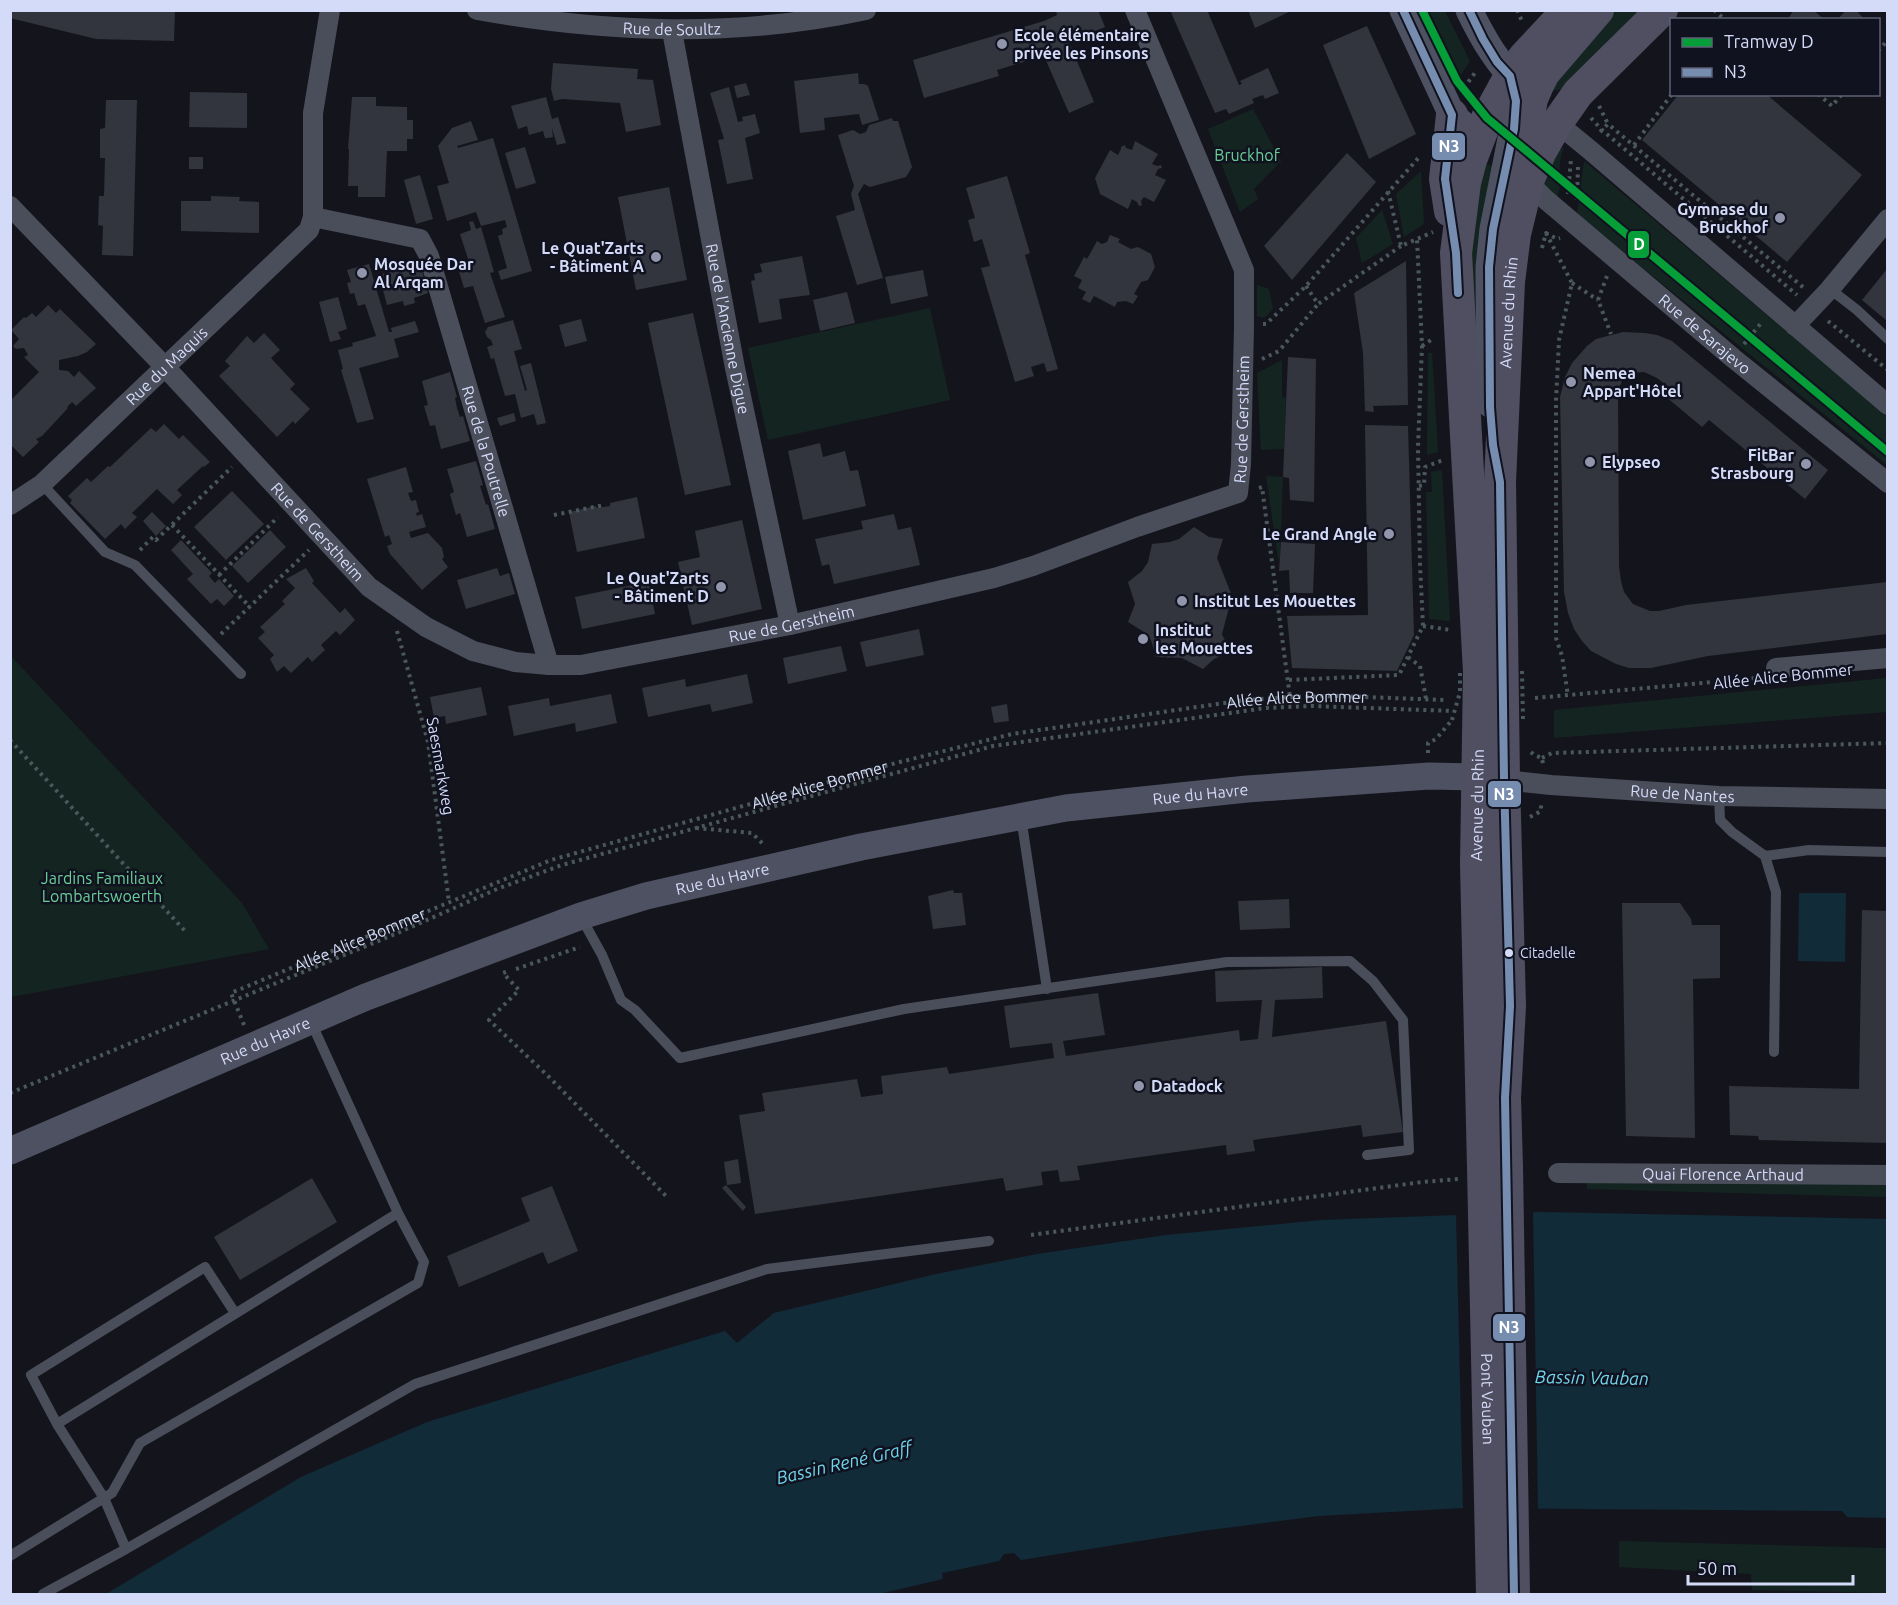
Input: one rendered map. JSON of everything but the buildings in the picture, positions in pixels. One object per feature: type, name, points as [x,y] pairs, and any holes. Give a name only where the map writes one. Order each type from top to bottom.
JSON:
[{"type":"main road","points":[[1403,10],[1452,115],[1517,172]]},
{"type":"main road","points":[[1469,10],[1482,39],[1497,62],[1532,99],[1575,138]]},
{"type":"main road","name":"Avenue du Rhin","points":[[1486,1171],[1505,1098],[1510,1006],[1479,672],[1456,253],[1465,183],[1479,138],[1492,108],[1524,57],[1568,10]]},
{"type":"main road","points":[[1517,172],[1524,150],[1532,99],[1544,73],[1598,10]]},
{"type":"main road","name":"Avenue du Rhin","points":[[1490,778],[1500,482],[1509,282],[1517,221],[1517,172],[1541,151],[1575,138],[1578,93],[1662,10]]},
{"type":"main road","points":[[1510,76],[1514,88],[1516,114],[1517,172]]},
{"type":"main road","points":[[1452,115],[1446,179],[1456,253]]},
{"type":"main road","name":"Rue du Havre","points":[[10,1150],[366,997],[581,916],[646,896],[861,847],[1078,807],[1247,789],[1429,776],[1490,778]]},
{"type":"main road","name":"Pont Vauban","points":[[1486,1171],[1492,1594]]},
{"type":"main road","name":"Pont Vauban","points":[[1486,1171],[1514,1594]]},
{"type":"street","points":[[313,217],[313,112],[330,10]]},
{"type":"street","name":"Rue de Soultz","points":[[487,11],[568,24],[672,31],[769,26],[867,10]]},
{"type":"street","name":"Rue de Gerstheim","points":[[10,206],[165,367],[369,587],[426,627],[473,651],[515,662],[581,665],[790,625],[994,578],[1238,493],[1244,270],[1135,10]]},
{"type":"street","name":"Rue de l'Ancienne Digue","points":[[672,31],[735,368],[790,625]]},
{"type":"street","points":[[1575,138],[1887,405]]},
{"type":"street","name":"Rue de Sarajevo","points":[[1517,172],[1565,221],[1887,483]]},
{"type":"street","name":"Rue de la Poutrelle","points":[[313,217],[420,239],[429,256],[549,665]]},
{"type":"street","name":"Rue du Maquis","points":[[10,505],[42,484],[309,230],[313,217]]},
{"type":"street","points":[[1796,326],[1887,219]]},
{"type":"street","name":"Allée Alice Bommer","points":[[1772,672],[1887,658]]},
{"type":"street","name":"Rue de Nantes","points":[[1490,778],[1719,796],[1887,799]]},
{"type":"street","name":"Quai Florence Arthaud","points":[[1558,1173],[1887,1174]]},
{"type":"lane","points":[[1821,299],[1857,310],[1887,339]]},
{"type":"lane","points":[[42,484],[105,552],[135,565],[240,674]]},
{"type":"lane","points":[[1719,796],[1720,820],[1732,832],[1765,856],[1776,892],[1774,1052]]},
{"type":"lane","points":[[1020,817],[1047,989]]},
{"type":"lane","points":[[1765,856],[1809,850],[1887,852]]},
{"type":"lane","points":[[581,916],[621,1000],[635,1010],[680,1058],[904,1009],[1227,962],[1350,961],[1373,981],[1403,1020],[1409,1150],[1367,1155]]},
{"type":"lane","points":[[10,1556],[112,1493],[140,1443],[418,1283],[424,1262],[398,1213],[311,1021]]},
{"type":"lane","points":[[57,1424],[398,1213]]},
{"type":"lane","points":[[43,1594],[415,1384],[767,1269],[989,1241]]},
{"type":"lane","points":[[126,1549],[104,1498],[57,1424],[31,1375],[205,1267],[235,1313]]},
{"type":"path","points":[[1634,145],[1671,96]]},
{"type":"path","points":[[1820,96],[1832,106],[1840,96]]},
{"type":"path","points":[[1575,138],[1602,130],[1608,124],[1821,299],[1887,370]]},
{"type":"path","points":[[1575,138],[1602,130]]},
{"type":"path","points":[[1602,130],[1789,289],[1821,299]]},
{"type":"path","points":[[1546,233],[1557,239],[1565,221],[1571,156],[1575,138]]},
{"type":"path","points":[[1546,233],[1559,230],[1576,205],[1578,160],[1575,138]]},
{"type":"path","points":[[1244,327],[1266,324],[1306,286],[1428,148]]},
{"type":"path","points":[[1388,191],[1401,246]]},
{"type":"path","points":[[1541,250],[1546,233],[1565,221]]},
{"type":"path","points":[[1243,363],[1259,361],[1279,351],[1318,304],[1401,246],[1433,232]]},
{"type":"path","points":[[1546,233],[1572,283],[1598,300],[1611,334]]},
{"type":"path","points":[[1289,680],[1399,675],[1423,626],[1418,447],[1422,346],[1418,239]]},
{"type":"path","points":[[1598,300],[1604,280],[1611,270]]},
{"type":"path","points":[[1568,696],[1562,656],[1556,638],[1556,413],[1559,340],[1572,283]]},
{"type":"path","points":[[1306,286],[1318,304]]},
{"type":"path","points":[[1733,358],[1789,289]]},
{"type":"path","points":[[1422,346],[1440,334]]},
{"type":"path","points":[[128,562],[153,537],[156,540],[245,454]]},
{"type":"path","points":[[1419,486],[1424,486],[1425,467],[1449,457]]},
{"type":"path","points":[[1238,493],[1262,487],[1290,697]]},
{"type":"path","points":[[219,575],[291,504]]},
{"type":"path","points":[[554,515],[604,505]]},
{"type":"path","points":[[172,525],[250,607]]},
{"type":"path","points":[[212,644],[323,537]]},
{"type":"path","name":"Saesmarkweg","points":[[389,601],[428,742],[449,902]]},
{"type":"path","points":[[1423,626],[1457,631]]},
{"type":"path","points":[[1408,657],[1420,666],[1426,699]]},
{"type":"path","points":[[1522,671],[1523,719]]},
{"type":"path","name":"Allée Alice Bommer","points":[[1535,698],[1772,672]]},
{"type":"path","points":[[1428,754],[1428,743],[1441,734],[1452,720],[1460,692],[1460,673]]},
{"type":"path","name":"Allée Alice Bommer","points":[[234,1001],[231,993],[551,860],[885,766],[1012,734],[1245,700],[1338,696],[1445,700]]},
{"type":"path","points":[[10,1093],[400,932],[497,889],[562,866],[993,746],[1266,708],[1311,706],[1454,711]]},
{"type":"path","points":[[10,740],[185,931]]},
{"type":"path","points":[[1542,758],[1552,753],[1887,743]]},
{"type":"path","points":[[693,828],[752,833],[766,847],[789,863]]},
{"type":"path","points":[[595,942],[503,973],[519,990],[489,1020],[548,1076],[667,1197]]},
{"type":"path","points":[[1031,1235],[1422,1182],[1486,1171]]},
{"type":"green space","points":[[1411,11],[1445,11],[1470,61],[1453,87]]},
{"type":"green space","points":[[1607,11],[1644,11],[1569,84],[1557,90],[1549,88]]},
{"type":"green space","name":"Bruckhof","points":[[1253,109],[1281,161],[1254,189],[1258,199],[1240,212],[1208,129]]},
{"type":"green space","points":[[1564,148],[1560,161],[1560,186],[1557,198],[1547,192],[1544,177],[1558,151]]},
{"type":"green space","points":[[1584,161],[1887,416],[1887,465],[1577,215]]},
{"type":"green space","points":[[1482,165],[1495,167],[1481,335],[1474,337],[1467,277]]},
{"type":"green space","points":[[1421,171],[1424,224],[1404,237],[1396,194]]},
{"type":"green space","points":[[1382,210],[1393,244],[1362,263],[1356,238]]},
{"type":"green space","points":[[1257,285],[1269,289],[1273,309],[1264,318],[1257,316]]},
{"type":"green space","points":[[930,308],[950,400],[768,440],[748,348]]},
{"type":"green space","points":[[1428,353],[1432,353],[1438,452],[1427,455]]},
{"type":"green space","points":[[1282,360],[1282,397],[1286,398],[1284,449],[1261,450],[1257,373]]},
{"type":"green space","points":[[1442,470],[1450,621],[1429,619],[1426,492],[1432,492],[1431,472]]},
{"type":"green space","points":[[1266,476],[1283,477],[1280,559],[1278,558]]},
{"type":"green space","name":"Jardins Familiaux Lombartswoerth","points":[[11,656],[242,903],[269,949],[11,997]]},
{"type":"green space","points":[[1887,678],[1887,712],[1554,738],[1554,710]]},
{"type":"green space","points":[[1587,1176],[1888,1180],[1887,1197],[1587,1189]]},
{"type":"green space","points":[[1619,1541],[1887,1548],[1887,1593],[1752,1590],[1751,1574],[1619,1567]]},
{"type":"water","points":[[1799,893],[1846,893],[1845,962],[1798,961]]},
{"type":"water","points":[[1542,1212],[1887,1219],[1887,1518],[1847,1517],[1842,1511],[1463,1508],[1318,1516],[1202,1531],[1021,1560],[1014,1553],[1004,1554],[999,1561],[942,1573],[943,1579],[879,1594],[106,1594],[301,1477],[427,1422],[725,1331],[737,1343],[774,1313],[936,1274],[1037,1254],[1166,1235],[1322,1220]]},
{"type":"pier","points":[[1533,1212],[1538,1509],[1463,1508],[1456,1215]]},
{"type":"tram line","name":"D","points":[[1422,10],[1457,81],[1487,118],[1888,452]]},
{"type":"transit line","name":"N3","points":[[1403,10],[1452,115],[1445,179],[1456,253],[1458,293]]},
{"type":"transit line","name":"N3","points":[[1469,10],[1497,62],[1510,76],[1516,101],[1514,129],[1493,229],[1489,267],[1490,407],[1493,445],[1500,482],[1510,1006],[1505,1098],[1514,1594]]},
{"type":"place","name":"Ecole élémentaire privée les Pinsons","points":[[1002,44]]},
{"type":"place","name":"Gymnase du Bruckhof","points":[[1780,218]]},
{"type":"place","name":"Le Quat'Zarts - Bâtiment A","points":[[656,257]]},
{"type":"place","name":"Mosquée Dar Al Arqam","points":[[362,273]]},
{"type":"place","name":"Nemea Appart'Hôtel","points":[[1571,382]]},
{"type":"place","name":"Elypseo","points":[[1590,462]]},
{"type":"place","name":"FitBar Strasbourg","points":[[1806,464]]},
{"type":"place","name":"Le Grand Angle","points":[[1389,534]]},
{"type":"place","name":"Le Quat'Zarts - Bâtiment D","points":[[721,587]]},
{"type":"place","name":"Institut Les Mouettes","points":[[1182,601]]},
{"type":"place","name":"Institut les Mouettes","points":[[1143,639]]},
{"type":"place","name":"Citadelle","points":[[1509,953]]},
{"type":"place","name":"Datadock","points":[[1139,1086]]},
{"type":"water label","name":"Bassin Vauban","points":[[1592,1377]]},
{"type":"water label","name":"Bassin René Graff","points":[[844,1462]]}]
